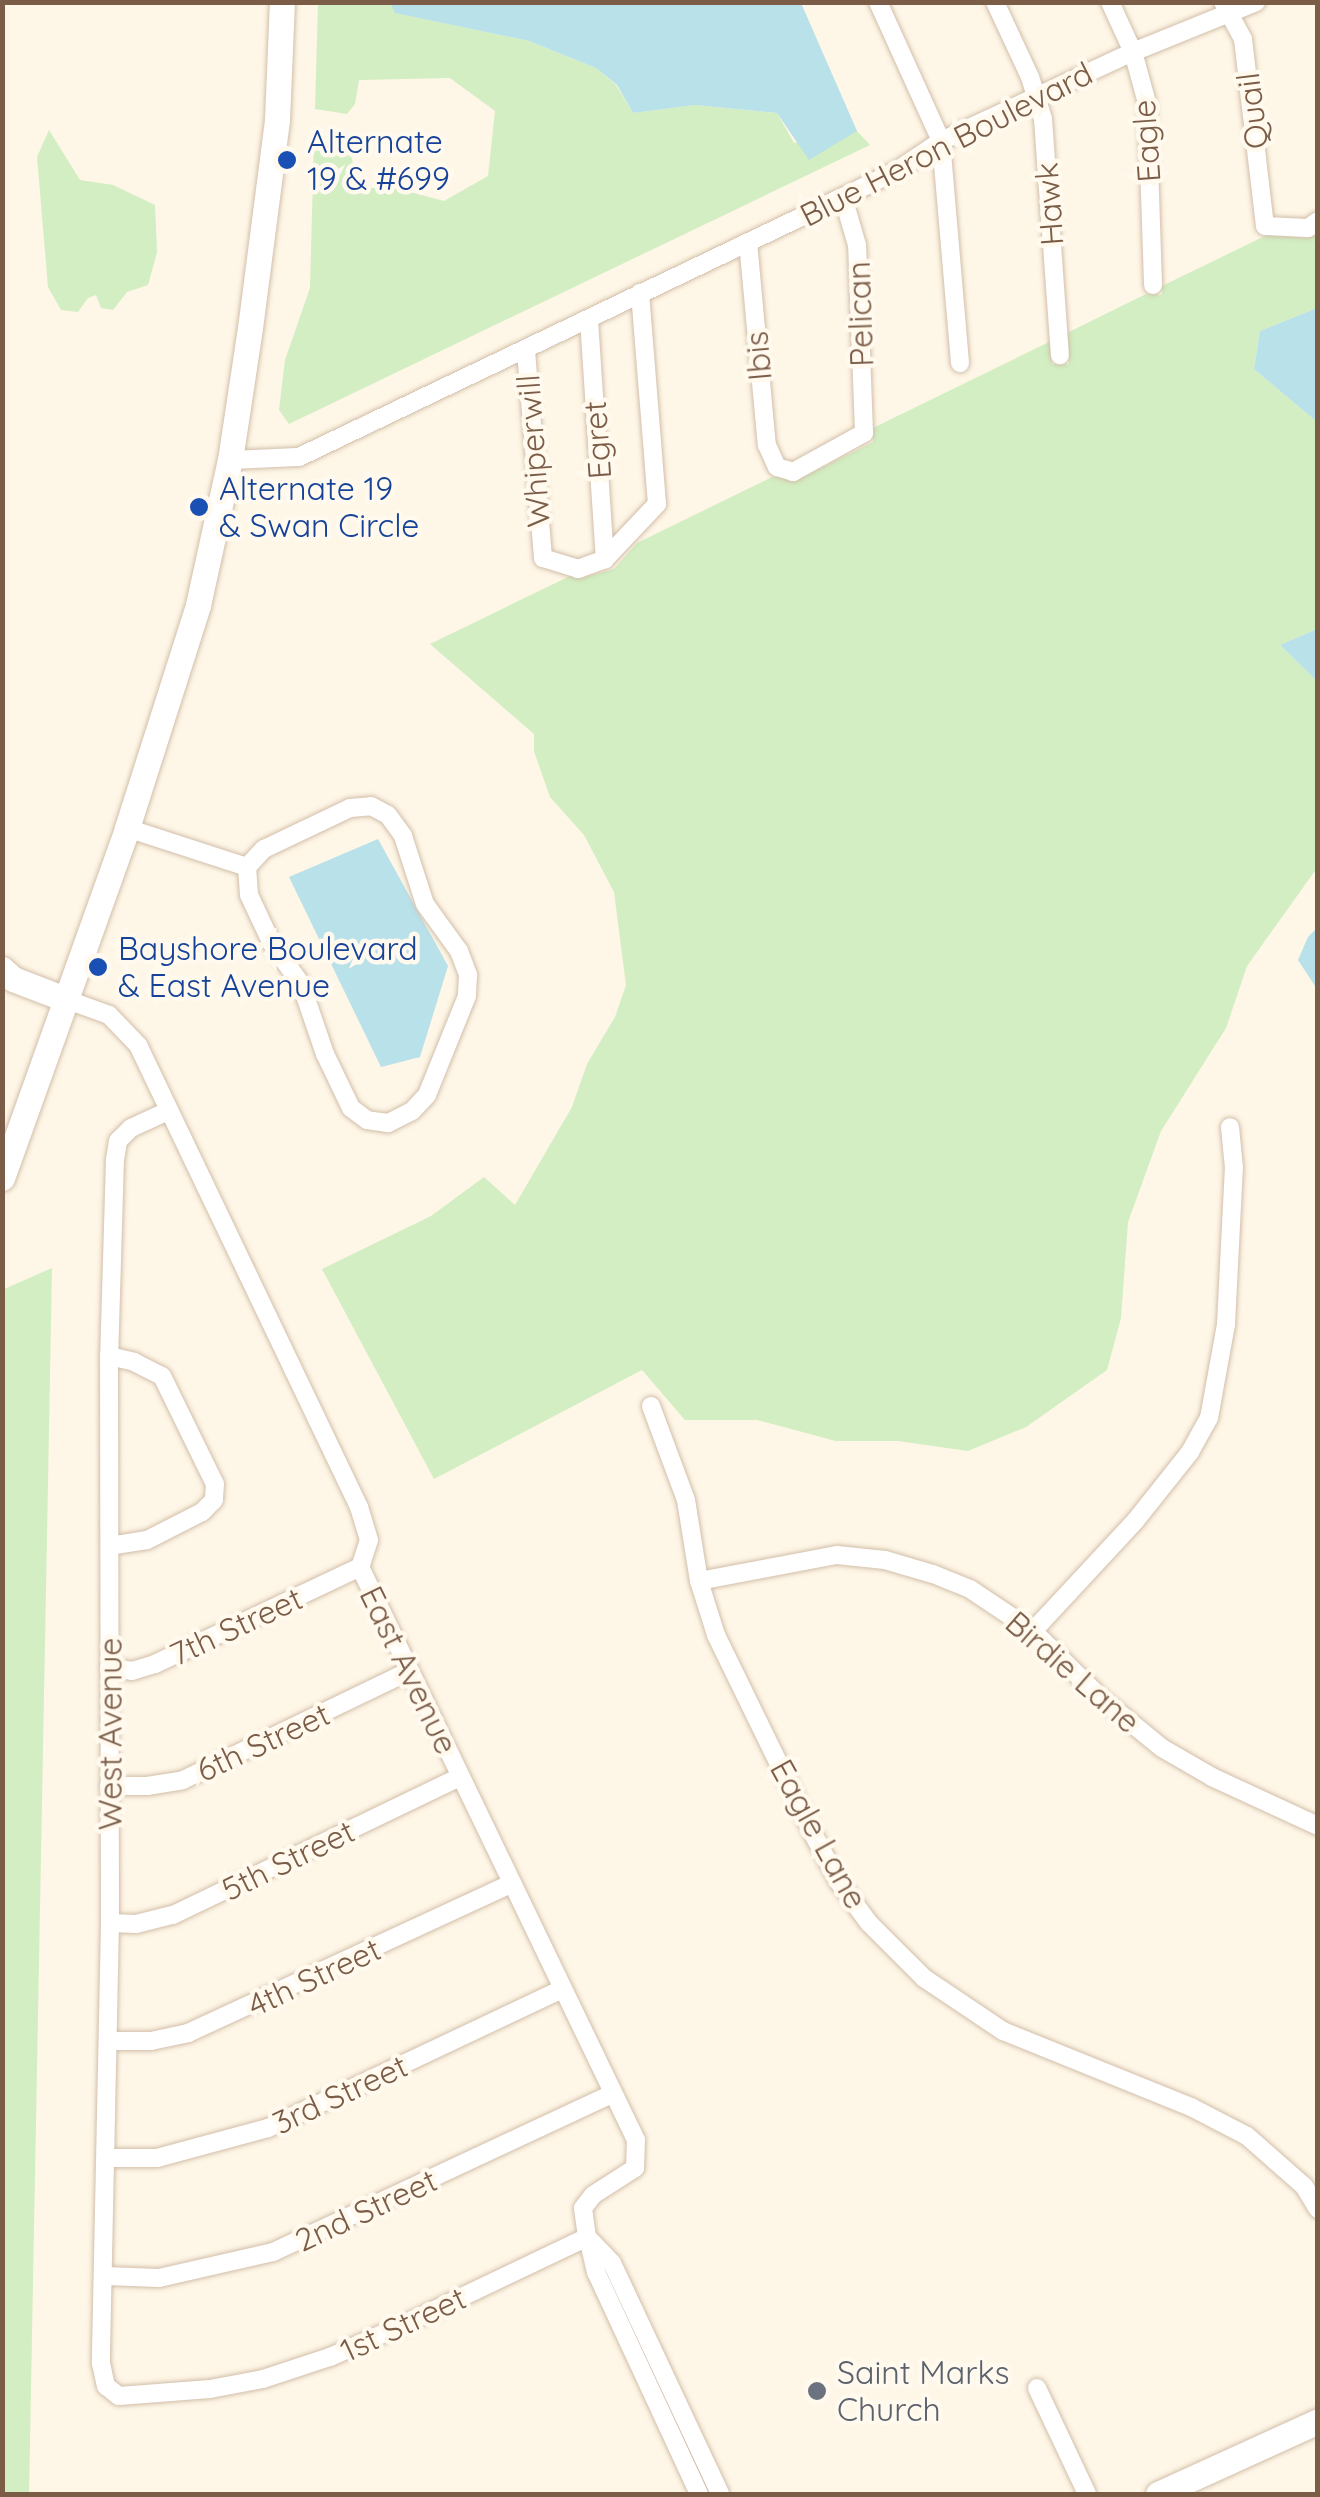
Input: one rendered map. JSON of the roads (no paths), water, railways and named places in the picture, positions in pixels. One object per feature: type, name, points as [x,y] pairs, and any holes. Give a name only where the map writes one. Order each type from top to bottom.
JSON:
[{"type":"main road","points":[[2,1178],[127,828],[198,605],[230,460],[277,120],[282,2]]},
{"type":"main road","points":[[2,969],[13,979],[65,999]]},
{"type":"main road","points":[[1158,2494],[1318,2420]]},
{"type":"street","points":[[878,2],[940,141],[960,363]]},
{"type":"street","name":"Hawk","points":[[996,2],[1043,118],[1060,355]]},
{"type":"street","name":"Eagle","points":[[1110,2],[1133,52],[1148,104],[1153,286]]},
{"type":"street","name":"Blue Heron Boulevard","points":[[230,460],[299,457],[898,170],[940,141],[1225,9],[1256,2]]},
{"type":"street","name":"Quail","points":[[1225,9],[1243,38],[1265,226],[1308,228],[1318,220]]},
{"type":"street","name":"Pelican","points":[[776,467],[793,472],[864,433],[857,246],[843,197]]},
{"type":"street","name":"Ibis","points":[[748,242],[766,445],[776,467]]},
{"type":"street","points":[[605,559],[657,504],[640,293]]},
{"type":"street","name":"Egret","points":[[589,320],[605,559]]},
{"type":"street","name":"Whiperwill","points":[[526,351],[543,558],[578,569],[605,559]]},
{"type":"street","points":[[370,806],[388,814],[403,836],[425,904],[458,951],[468,974],[467,996],[427,1096],[412,1111],[388,1123],[368,1120],[351,1108],[325,1054],[301,984],[272,944],[249,895],[247,867],[264,848],[350,808],[370,806]]},
{"type":"street","points":[[127,828],[247,867]]},
{"type":"street","name":"East Avenue","points":[[65,999],[109,1015],[125,1028],[168,1110],[358,1507],[369,1540],[360,1566],[636,2140],[635,2168],[593,2195],[583,2208],[587,2237]]},
{"type":"street","name":"West Avenue","points":[[106,2386],[101,2363],[110,1922],[109,1356],[118,1141],[131,1128],[168,1110]]},
{"type":"street","points":[[1033,1631],[1136,1520],[1190,1452],[1209,1418],[1226,1324],[1234,1168],[1230,1126]]},
{"type":"street","points":[[109,1356],[134,1362],[162,1376],[214,1484],[214,1500],[202,1512],[147,1540],[111,1546]]},
{"type":"street","name":"Eagle Lane","points":[[652,1406],[686,1500],[699,1581],[716,1635],[811,1830],[848,1896],[906,1964],[966,2009],[1003,2030],[1191,2107],[1247,2136],[1304,2186],[1318,2209]]},
{"type":"street","name":"Birdie Lane","points":[[699,1581],[837,1555],[885,1560],[970,1589],[1033,1631],[1102,1699],[1162,1748],[1212,1777],[1318,1826]]},
{"type":"street","name":"7th Street","points":[[109,1668],[132,1671],[155,1664],[360,1566]]},
{"type":"street","name":"6th Street","points":[[109,1786],[147,1786],[183,1780],[409,1671]]},
{"type":"street","name":"5th Street","points":[[110,1922],[136,1924],[173,1915],[460,1777]]},
{"type":"street","name":"4th Street","points":[[109,2042],[151,2041],[216,2022],[512,1882]]},
{"type":"street","name":"3rd Street","points":[[107,2158],[157,2158],[215,2146],[268,2128],[562,1989]]},
{"type":"street","name":"2nd Street","points":[[105,2276],[160,2278],[274,2252],[612,2094]]},
{"type":"street","points":[[587,2237],[596,2272],[699,2494]]},
{"type":"street","points":[[587,2237],[612,2262],[720,2494]]},
{"type":"street","name":"1st Street","points":[[106,2386],[119,2396],[149,2396],[263,2379],[375,2338],[587,2237]]},
{"type":"street","points":[[1037,2388],[1088,2494]]},
{"type":"water","points":[[390,3],[801,3],[857,131],[809,160],[777,113],[695,105],[633,113],[617,85],[596,68],[529,41],[395,13]]},
{"type":"water","points":[[1317,308],[1317,422],[1254,369],[1260,331]]},
{"type":"water","points":[[1317,629],[1317,681],[1280,645]]},
{"type":"water","points":[[378,839],[448,966],[420,1057],[381,1067],[289,877]]},
{"type":"water","points":[[1317,928],[1317,989],[1298,960],[1308,937]]},
{"type":"place","name":"Alternate 19 & #699","points":[[287,160]]},
{"type":"place","name":"Alternate 19 & Swan Circle","points":[[199,507]]},
{"type":"place","name":"Bayshore Boulevard & East Avenue","points":[[98,967]]},
{"type":"place","name":"Saint Marks Church","points":[[817,2391]]}]
